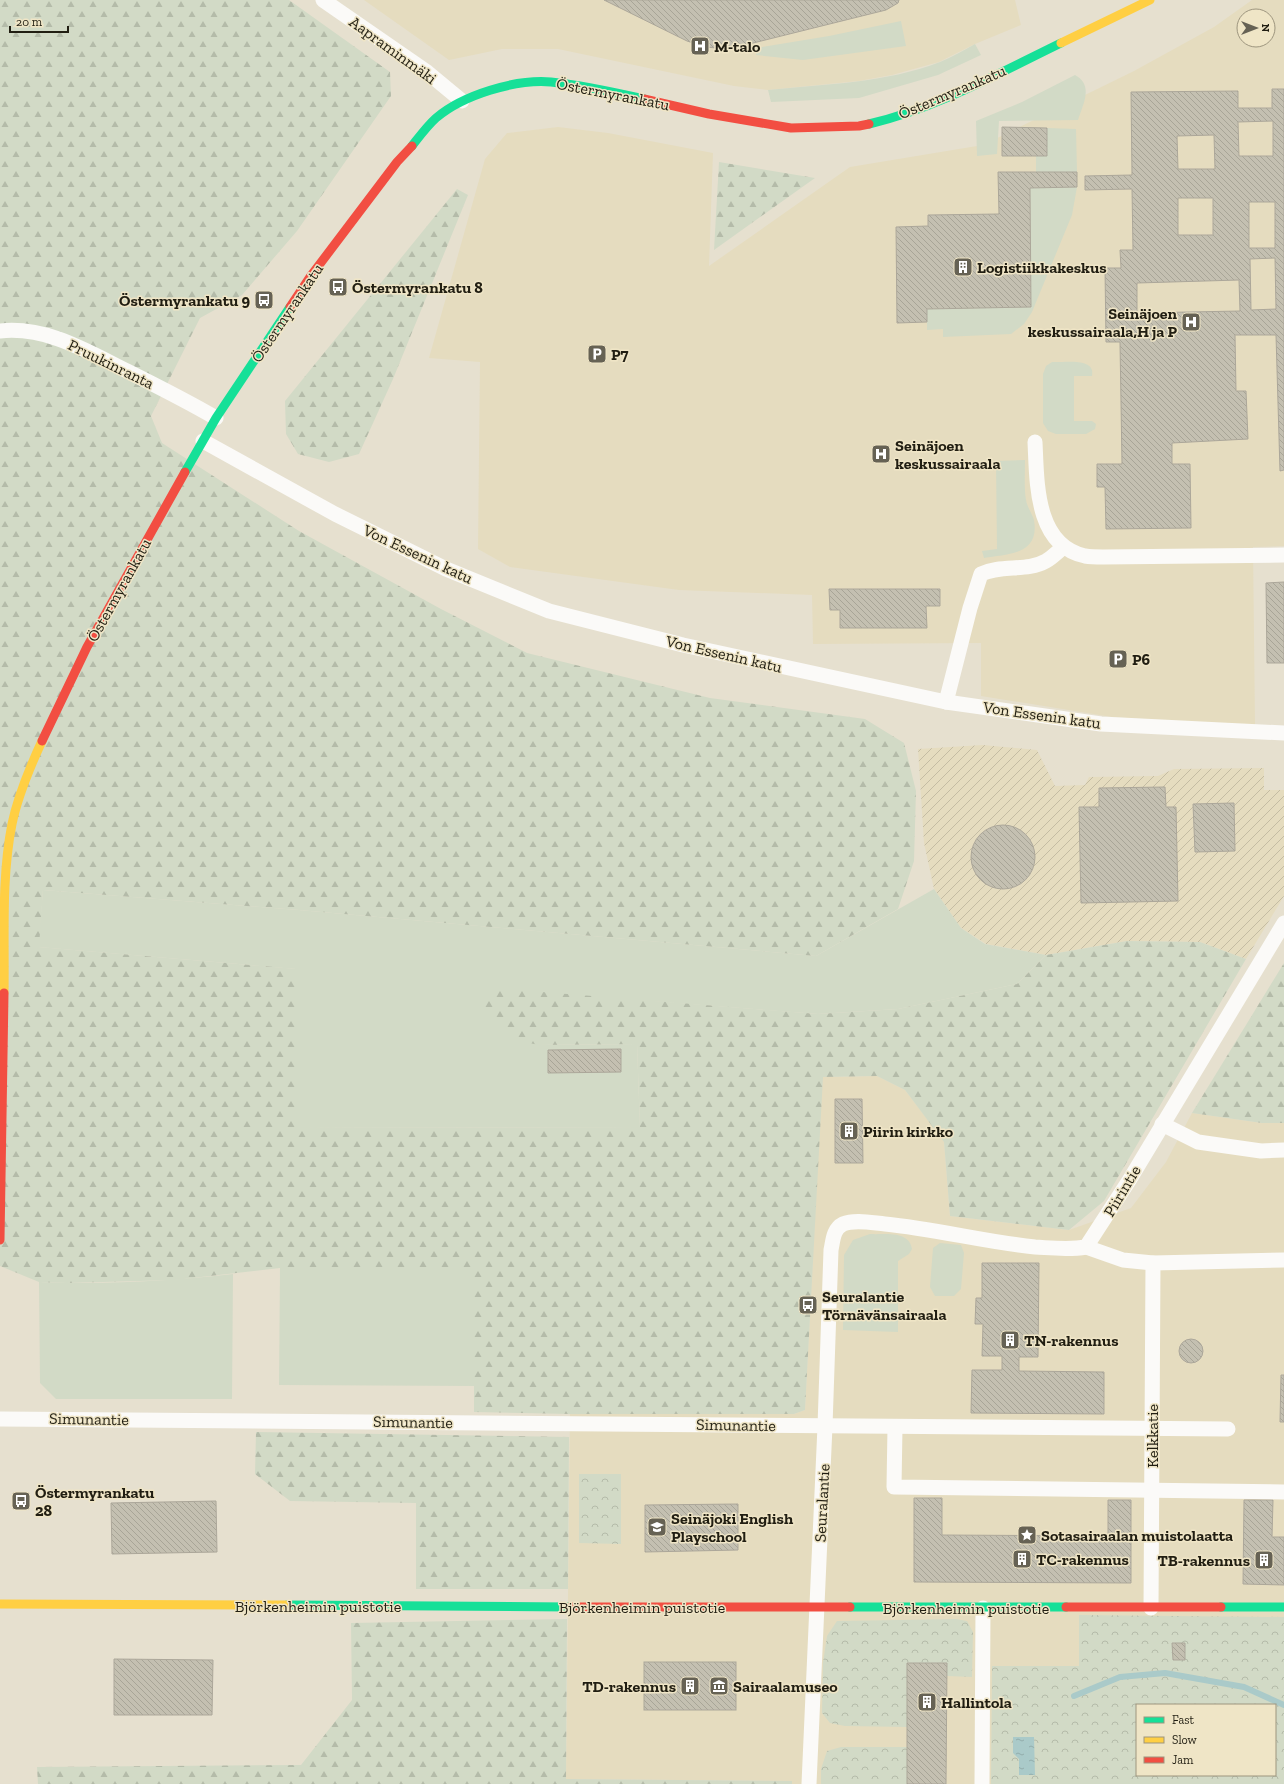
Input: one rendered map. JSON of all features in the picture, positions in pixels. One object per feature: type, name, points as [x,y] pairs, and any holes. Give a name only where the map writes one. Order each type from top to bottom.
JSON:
[{"type":"street","name":"Aapraminmäki","points":[[323,0],[427,72],[462,101]]},
{"type":"street","name":"Östermyrankatu","points":[[0,1240],[6,872],[12,823],[27,775],[87,647],[216,418],[310,277],[397,162],[436,118],[462,101],[489,91],[513,85],[549,82],[602,89],[709,114],[791,128],[859,126],[898,117],[949,97],[1150,0]]},
{"type":"street","name":"Pruukinranta","points":[[0,331],[16,329],[66,340],[216,418]]},
{"type":"street","name":"Von Essenin katu","points":[[203,441],[335,514],[446,569],[549,611],[683,645],[946,702],[1101,724],[1284,733]]},
{"type":"street","points":[[1035,442],[1039,500],[1047,524],[1056,540],[1064,547],[1084,556],[1103,557],[1284,555]]},
{"type":"street","points":[[946,702],[970,608],[981,574],[991,569],[1030,566],[1046,561],[1064,547]]},
{"type":"street","name":"Piirintie","points":[[1086,1247],[1284,923]]},
{"type":"street","points":[[1162,1124],[1198,1142],[1261,1151],[1284,1150]]},
{"type":"street","name":"Seuralantie","points":[[809,1784],[825,1426],[831,1250],[835,1232],[842,1224],[852,1222],[871,1223],[912,1227],[1000,1244],[1071,1249],[1086,1247]]},
{"type":"street","points":[[1086,1247],[1123,1260],[1153,1263],[1284,1260]]},
{"type":"street","name":"Kelkkatie","points":[[1151,1608],[1153,1263]]},
{"type":"street","name":"Simunantie","points":[[0,1419],[1228,1429]]},
{"type":"street","points":[[895,1427],[894,1487],[1284,1492]]},
{"type":"street","name":"Björkenheimin puistotie","points":[[0,1604],[983,1608],[1284,1607]]},
{"type":"street","points":[[982,1784],[983,1608]]},
{"type":"shaded area","name":"M-talo","points":[[364,0],[1015,0],[1021,25],[975,44],[939,62],[892,75],[859,81],[768,90],[734,86],[558,49],[502,49],[449,60]]},
{"type":"shaded area","name":"Seinäjoen keskussairaala","points":[[1252,0],[1284,0],[1284,546],[1253,547],[1255,726],[1112,717],[981,696],[981,643],[813,644],[812,595],[679,590],[510,567],[478,549],[480,362],[429,358],[485,159],[507,133],[558,127],[608,133],[713,153],[709,266],[850,167],[983,145],[1134,71],[1214,27],[1236,11],[1236,48],[1276,48],[1276,8],[1241,8]]},
{"type":"shaded area","points":[[983,745],[1037,750],[1055,786],[1085,785],[1089,777],[1158,776],[1174,769],[1264,768],[1264,790],[1284,790],[1284,896],[1246,959],[1200,942],[1127,941],[1046,955],[986,944],[961,928],[934,889],[924,843],[918,749]]},
{"type":"shaded area","points":[[877,1076],[905,1090],[944,1141],[950,1216],[1069,1230],[1131,1208],[1166,1162],[1192,1113],[1262,1123],[1284,1123],[1284,1784],[792,1784],[792,1781],[566,1779],[570,1414],[794,1414],[805,1410],[822,1077]]},
{"type":"green space","points":[[0,0],[289,0],[390,72],[391,96],[297,231],[242,295],[200,318],[151,416],[162,443],[299,531],[441,609],[527,653],[710,698],[865,719],[904,743],[916,791],[914,861],[898,909],[816,956],[299,910],[43,890],[39,947],[297,969],[296,1128],[640,1127],[637,1044],[539,1045],[510,1039],[480,1007],[491,988],[818,1014],[898,1009],[1017,984],[1046,955],[1127,941],[1200,942],[1246,959],[1104,1201],[1069,1230],[950,1216],[944,1142],[905,1090],[877,1076],[823,1077],[805,1410],[794,1414],[570,1414],[474,1412],[474,1268],[280,1268],[175,1280],[67,1283],[39,1282],[0,1266]]},
{"type":"green space","points":[[901,21],[906,46],[803,60],[756,55],[756,48],[829,36]]},
{"type":"green space","points":[[975,44],[981,55],[938,75],[859,98],[771,102],[768,90],[877,79],[919,69],[940,62]]},
{"type":"green space","points":[[1075,75],[1081,79],[1086,89],[1086,95],[1078,120],[999,121],[997,154],[977,156],[976,121],[1022,102]]},
{"type":"green space","points":[[1047,128],[1076,129],[1077,172],[1036,172],[1036,156],[1047,156]]},
{"type":"green space","points":[[719,162],[815,178],[714,250]]},
{"type":"green space","points":[[1077,187],[1072,215],[1032,312],[1024,324],[1011,334],[943,337],[943,329],[927,330],[927,309],[1031,307],[1030,188]]},
{"type":"green space","points":[[457,189],[468,195],[393,379],[359,454],[329,462],[298,454],[286,434],[285,401]]},
{"type":"green space","points":[[1052,362],[1084,363],[1092,370],[1092,376],[1074,376],[1074,421],[1092,421],[1096,424],[1095,429],[1086,434],[1056,434],[1048,431],[1043,423],[1043,374],[1046,366]]},
{"type":"green space","points":[[1025,460],[1026,500],[1034,520],[1035,532],[1032,540],[1020,551],[984,558],[982,551],[997,549],[996,461]]},
{"type":"green space","points":[[934,889],[961,928],[985,944],[1046,955],[1017,984],[898,1009],[818,1014],[635,1000],[539,1045],[637,1044],[640,1127],[295,1128],[296,969],[38,947],[43,890],[299,910],[816,956]]},
{"type":"green space","points":[[1284,963],[1284,1123],[1262,1123],[1192,1113]]},
{"type":"green space","points":[[870,1234],[889,1234],[901,1236],[910,1243],[912,1249],[909,1254],[898,1261],[898,1332],[843,1330],[844,1255],[853,1240]]},
{"type":"green space","points":[[940,1243],[961,1245],[964,1253],[961,1289],[954,1296],[935,1296],[930,1287],[933,1248]]},
{"type":"green space","points":[[280,1268],[474,1268],[474,1386],[279,1385]]},
{"type":"green space","points":[[233,1274],[232,1399],[56,1399],[40,1383],[39,1282],[136,1282]]},
{"type":"green space","points":[[256,1432],[569,1437],[568,1589],[416,1589],[416,1503],[290,1501],[255,1474]]},
{"type":"green space","points":[[579,1474],[621,1474],[621,1544],[579,1543]]},
{"type":"green space","points":[[1079,1615],[1284,1617],[1284,1784],[991,1784],[992,1666],[1079,1666]]},
{"type":"green space","points":[[567,1619],[566,1779],[792,1781],[792,1784],[38,1784],[37,1767],[301,1765],[352,1700],[351,1623]]},
{"type":"green space","points":[[956,1619],[967,1621],[973,1632],[972,1677],[947,1676],[907,1663],[907,1727],[845,1726],[830,1723],[822,1713],[823,1663],[827,1636],[837,1621]]},
{"type":"green space","points":[[841,1747],[907,1747],[907,1784],[821,1784],[821,1769],[827,1751]]},
{"type":"water","points":[[1013,1737],[1034,1737],[1035,1775],[1019,1775],[1019,1759],[1013,1753]]},
{"type":"building","name":"M-talo","points":[[604,0],[899,0],[898,3],[886,10],[729,49],[705,47],[687,41]]},
{"type":"building","name":"Seinäjoen keskussairaala,H ja P","points":[[1272,89],[1284,89],[1284,470],[1280,471],[1276,335],[1235,335],[1236,391],[1246,391],[1248,439],[1172,443],[1172,464],[1190,464],[1191,528],[1106,529],[1105,487],[1097,487],[1097,464],[1122,464],[1120,342],[1106,342],[1105,268],[1121,268],[1120,250],[1133,250],[1132,189],[1085,190],[1085,176],[1132,175],[1131,92],[1238,91],[1238,108],[1272,108]],"holes":[[[1273,121],[1273,156],[1239,156],[1238,122]],[[1214,135],[1215,169],[1178,169],[1177,136]],[[1178,198],[1213,198],[1213,235],[1178,235]],[[1249,202],[1275,202],[1275,248],[1249,248]],[[1275,258],[1276,309],[1251,310],[1250,259]],[[1239,280],[1240,311],[1137,313],[1137,283]]]},
{"type":"building","points":[[1002,127],[1047,128],[1047,156],[1002,156]]},
{"type":"building","name":"Logistiikkakeskus","points":[[998,172],[1077,172],[1077,187],[1030,188],[1031,307],[927,309],[927,322],[897,323],[896,227],[928,226],[928,215],[999,214]]},
{"type":"building","points":[[1284,582],[1284,663],[1267,663],[1266,583]]},
{"type":"building","points":[[829,589],[940,589],[940,606],[926,606],[927,628],[840,628],[840,610],[830,610]]},
{"type":"building","points":[[1165,787],[1166,807],[1176,807],[1178,901],[1081,903],[1079,807],[1099,807],[1099,788]]},
{"type":"building","points":[[1234,803],[1235,851],[1195,852],[1193,804]]},
{"type":"building","points":[[1003,825],[1015,827],[1026,834],[1033,845],[1035,857],[1033,869],[1026,880],[1015,887],[1003,889],[991,887],[980,880],[973,869],[971,857],[973,845],[980,834],[991,827]]},
{"type":"building","points":[[621,1049],[621,1072],[548,1073],[548,1050]]},
{"type":"building","name":"Piirin kirkko","points":[[835,1099],[862,1099],[863,1163],[835,1163]]},
{"type":"building","name":"TN-rakennus","points":[[982,1263],[1039,1263],[1038,1357],[1019,1357],[1019,1371],[1104,1372],[1104,1414],[971,1413],[972,1370],[1002,1370],[1002,1356],[982,1356],[983,1324],[975,1324],[976,1298],[982,1298]]},
{"type":"building","points":[[1191,1339],[1196,1340],[1202,1346],[1202,1356],[1196,1362],[1191,1363],[1186,1362],[1180,1356],[1179,1351],[1180,1346],[1186,1340]]},
{"type":"building","points":[[1281,1375],[1284,1375],[1284,1422],[1280,1422]]},
{"type":"building","name":"TC-rakennus","points":[[914,1498],[942,1498],[942,1535],[1108,1536],[1108,1500],[1131,1500],[1131,1583],[914,1582]]},
{"type":"building","name":"TB-rakennus","points":[[1244,1500],[1273,1500],[1272,1537],[1284,1537],[1284,1585],[1243,1584]]},
{"type":"building","points":[[216,1501],[217,1552],[112,1554],[111,1503]]},
{"type":"building","points":[[738,1504],[738,1550],[645,1552],[645,1505]]},
{"type":"building","points":[[1172,1643],[1185,1643],[1185,1660],[1173,1660]]},
{"type":"building","points":[[114,1659],[213,1660],[212,1715],[114,1715]]},
{"type":"building","name":"TD-rakennus","points":[[644,1662],[736,1662],[736,1710],[644,1710]]},
{"type":"building","name":"Hallintola","points":[[907,1663],[947,1663],[946,1784],[907,1784]]},
{"type":"waterway","points":[[1074,1696],[1120,1677],[1165,1673],[1244,1687],[1284,1705]]},
{"type":"traffic: fast","points":[[869,124],[919,109],[967,89],[1061,43]]},
{"type":"traffic: fast","points":[[412,146],[433,121],[447,110],[460,102],[490,90],[506,86],[537,82],[563,83],[644,99]]},
{"type":"traffic: fast","points":[[185,472],[216,418],[290,307]]},
{"type":"traffic: fast","points":[[287,1605],[570,1607]]},
{"type":"traffic: fast","points":[[850,1607],[1066,1607]]},
{"type":"traffic: fast","points":[[1221,1607],[1284,1607]]},
{"type":"traffic: slow","points":[[1061,43],[1150,0]]},
{"type":"traffic: slow","points":[[4,993],[4,908],[6,866],[12,824],[21,792],[42,741]]},
{"type":"traffic: slow","points":[[0,1604],[287,1605]]},
{"type":"traffic: jam","points":[[644,99],[709,114],[791,128],[859,126],[869,124]]},
{"type":"traffic: jam","points":[[290,307],[310,277],[397,162],[412,146]]},
{"type":"traffic: jam","points":[[42,741],[87,647],[185,472]]},
{"type":"traffic: jam","points":[[0,1240],[4,993]]},
{"type":"traffic: jam","points":[[570,1607],[850,1607]]},
{"type":"traffic: jam","points":[[1066,1607],[1221,1607]]},
{"type":"place","name":"M-talo","points":[[700,46]]},
{"type":"place","name":"Logistiikkakeskus","points":[[963,267]]},
{"type":"place","name":"Östermyrankatu 8","points":[[338,287]]},
{"type":"place","name":"Östermyrankatu 9","points":[[264,300]]},
{"type":"place","name":"Seinäjoen keskussairaala,H ja P","points":[[1191,322]]},
{"type":"place","name":"P7","points":[[597,354]]},
{"type":"place","name":"Seinäjoen keskussairaala","points":[[881,454]]},
{"type":"place","name":"P6","points":[[1118,659]]},
{"type":"place","name":"Piirin kirkko","points":[[849,1131]]},
{"type":"place","name":"Seuralantie Törnävänsairaala","points":[[808,1305]]},
{"type":"place","name":"TN-rakennus","points":[[1010,1340]]},
{"type":"place","name":"Östermyrankatu 28","points":[[21,1501]]},
{"type":"place","name":"Seinäjoki English Playschool","points":[[657,1527]]},
{"type":"place","name":"Sotasairaalan muistolaatta","points":[[1027,1535]]},
{"type":"place","name":"TC-rakennus","points":[[1022,1559]]},
{"type":"place","name":"TB-rakennus","points":[[1264,1560]]},
{"type":"place","name":"TD-rakennus","points":[[690,1686]]},
{"type":"place","name":"Sairaalamuseo","points":[[719,1686]]},
{"type":"place","name":"Hallintola","points":[[927,1702]]}]
